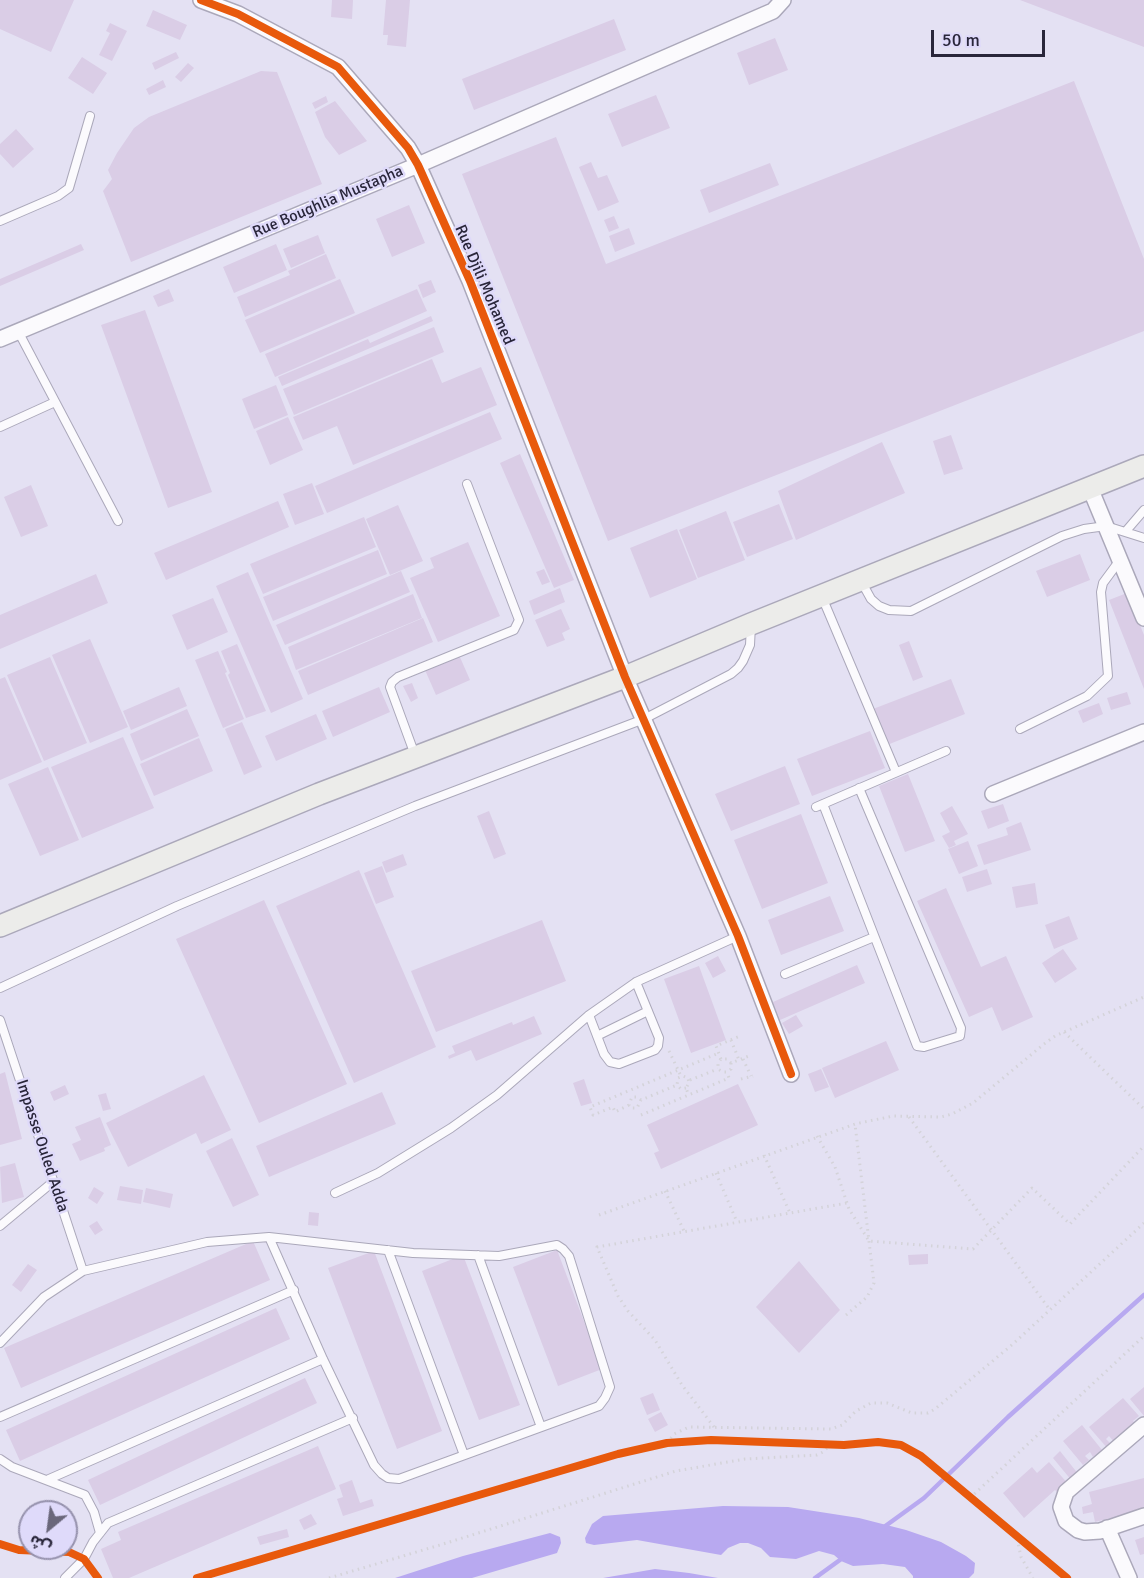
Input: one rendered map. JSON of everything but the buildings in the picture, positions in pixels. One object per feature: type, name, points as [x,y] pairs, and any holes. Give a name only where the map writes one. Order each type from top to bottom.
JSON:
[{"type":"main road","points":[[0,926],[318,794],[624,677],[1144,466]]},
{"type":"street","name":"Rue Djili Mohamed","points":[[201,0],[238,14],[338,67],[408,148],[418,165],[470,282],[624,677],[738,936],[790,1074]]},
{"type":"street","name":"Rue Boughlia Mustapha","points":[[0,339],[418,165],[773,11],[783,0]]},
{"type":"street","points":[[1090,488],[1144,618]]},
{"type":"street","points":[[993,794],[1144,732]]},
{"type":"street","points":[[1144,1425],[1071,1487],[1062,1499],[1062,1515],[1071,1526],[1078,1530],[1092,1532],[1144,1516]]},
{"type":"street","points":[[1107,1528],[1129,1578]]},
{"type":"lane","points":[[0,221],[58,196],[69,188],[90,116]]},
{"type":"lane","points":[[18,331],[118,521]]},
{"type":"lane","points":[[0,427],[55,402]]},
{"type":"lane","points":[[416,757],[390,687],[392,682],[398,677],[514,630],[519,620],[467,484]]},
{"type":"lane","points":[[1126,531],[1144,510]]},
{"type":"lane","points":[[860,580],[864,590],[879,606],[889,610],[911,610],[1062,536],[1084,529],[1106,526],[1144,538]]},
{"type":"lane","points":[[1020,729],[1087,696],[1108,676],[1101,592],[1102,583],[1120,560]]},
{"type":"lane","points":[[821,596],[896,772]]},
{"type":"lane","points":[[0,988],[177,906],[372,824],[644,720],[731,674],[738,668],[750,645],[751,624]]},
{"type":"lane","points":[[859,788],[961,1028],[960,1036],[924,1047],[917,1046],[819,806],[859,788],[946,751]]},
{"type":"lane","points":[[335,1193],[378,1173],[451,1128],[497,1095],[589,1015],[636,982],[738,936]]},
{"type":"lane","points":[[785,974],[874,937]]},
{"type":"lane","points":[[589,1015],[606,1059],[614,1064],[623,1063],[651,1052],[659,1043],[636,982]]},
{"type":"lane","points":[[597,1036],[648,1011]]},
{"type":"lane","name":"Impasse Ouled Adda","points":[[0,1020],[83,1271]]},
{"type":"lane","points":[[0,1226],[54,1181]]},
{"type":"lane","points":[[0,1343],[44,1297],[83,1271],[207,1242],[269,1238],[388,1250],[499,1256],[557,1245],[569,1256],[610,1387],[605,1398],[599,1406],[399,1479],[388,1478],[374,1465],[269,1238]]},
{"type":"lane","points":[[388,1250],[464,1455]]},
{"type":"lane","points":[[478,1255],[541,1427]]},
{"type":"lane","points":[[0,1417],[294,1290]]},
{"type":"lane","points":[[49,1479],[323,1359]]},
{"type":"lane","points":[[65,1578],[84,1559],[108,1523],[353,1418]]},
{"type":"lane","points":[[0,1459],[12,1467],[85,1494],[94,1512],[100,1533]]},
{"type":"path","points":[[599,1215],[855,1124],[876,1118],[941,1117],[964,1109],[996,1086],[1044,1044],[1064,1032],[1144,997]]},
{"type":"path","points":[[1064,1032],[1144,1109]]},
{"type":"path","points":[[718,1068],[721,1059],[716,1046],[740,1036]]},
{"type":"path","points":[[731,1040],[752,1076],[741,1080]]},
{"type":"path","points":[[659,1043],[671,1055],[681,1076],[689,1080]]},
{"type":"path","points":[[629,1105],[615,1112],[613,1107],[593,1115],[590,1107],[719,1053]]},
{"type":"path","points":[[731,1063],[749,1056]]},
{"type":"path","points":[[721,1059],[727,1059],[731,1063]]},
{"type":"path","points":[[727,1072],[731,1063]]},
{"type":"path","points":[[718,1068],[727,1072]]},
{"type":"path","points":[[689,1095],[686,1088],[689,1080],[718,1068]]},
{"type":"path","points":[[641,1115],[729,1078],[727,1072]]},
{"type":"path","points":[[681,1076],[676,1080],[677,1085],[681,1089],[686,1088]]},
{"type":"path","points":[[629,1105],[631,1108],[637,1108],[641,1100],[677,1085]]},
{"type":"path","points":[[629,1090],[632,1097],[629,1105]]},
{"type":"path","points":[[632,1097],[641,1100]]},
{"type":"path","points":[[909,1116],[1050,1310]]},
{"type":"path","points":[[846,1315],[867,1297],[873,1287],[855,1124]]},
{"type":"path","points":[[817,1136],[835,1167],[847,1203],[859,1227],[869,1240],[973,1249],[1032,1188],[1070,1224],[1144,1146]]},
{"type":"path","points":[[764,1155],[790,1213]]},
{"type":"path","points":[[716,1173],[737,1222]]},
{"type":"path","points":[[665,1191],[684,1231]]},
{"type":"path","points":[[714,1428],[682,1385],[655,1340],[628,1311],[618,1296],[597,1247],[847,1203]]},
{"type":"path","points":[[668,1443],[674,1434],[683,1428],[831,1429],[842,1425],[863,1406],[879,1402],[912,1413],[928,1413],[1013,1344],[1144,1223]]},
{"type":"path","points":[[970,1498],[1144,1336]]},
{"type":"path","points":[[659,1445],[678,1442]]},
{"type":"path","points":[[818,1445],[833,1445]]},
{"type":"path","points":[[329,1578],[676,1471],[745,1459],[817,1455],[833,1445]]},
{"type":"path","points":[[962,1491],[979,1505]]},
{"type":"path","points":[[1006,1526],[1024,1541]]},
{"type":"path","points":[[1016,1533],[1021,1557],[1034,1578]]},
{"type":"shaded area","points":[[723,1506],[788,1507],[859,1518],[906,1530],[941,1542],[966,1556],[975,1563],[974,1573],[969,1578],[913,1578],[905,1567],[883,1564],[853,1566],[834,1555],[819,1551],[796,1559],[770,1557],[761,1548],[748,1543],[740,1543],[728,1548],[721,1555],[637,1540],[594,1545],[586,1543],[585,1538],[592,1524],[603,1516]]},
{"type":"shaded area","points":[[550,1533],[560,1537],[561,1543],[557,1553],[472,1578],[395,1578],[463,1556]]},
{"type":"shaded area","points":[[655,1569],[689,1573],[718,1578],[603,1578]]},
{"type":"waterway","points":[[884,1527],[924,1498],[1008,1417],[1144,1295]]},
{"type":"waterway","points":[[815,1578],[844,1557]]},
{"type":"cycle path","points":[[201,0],[238,14],[338,67],[408,148],[418,165],[470,281],[625,677],[738,936],[791,1074]]},
{"type":"cycle path","points":[[197,1578],[618,1454],[667,1443],[711,1440],[844,1445],[878,1442],[901,1445],[921,1456],[1067,1578]]},
{"type":"cycle path","points":[[0,1544],[19,1550],[69,1552],[84,1559],[98,1578]]}]
